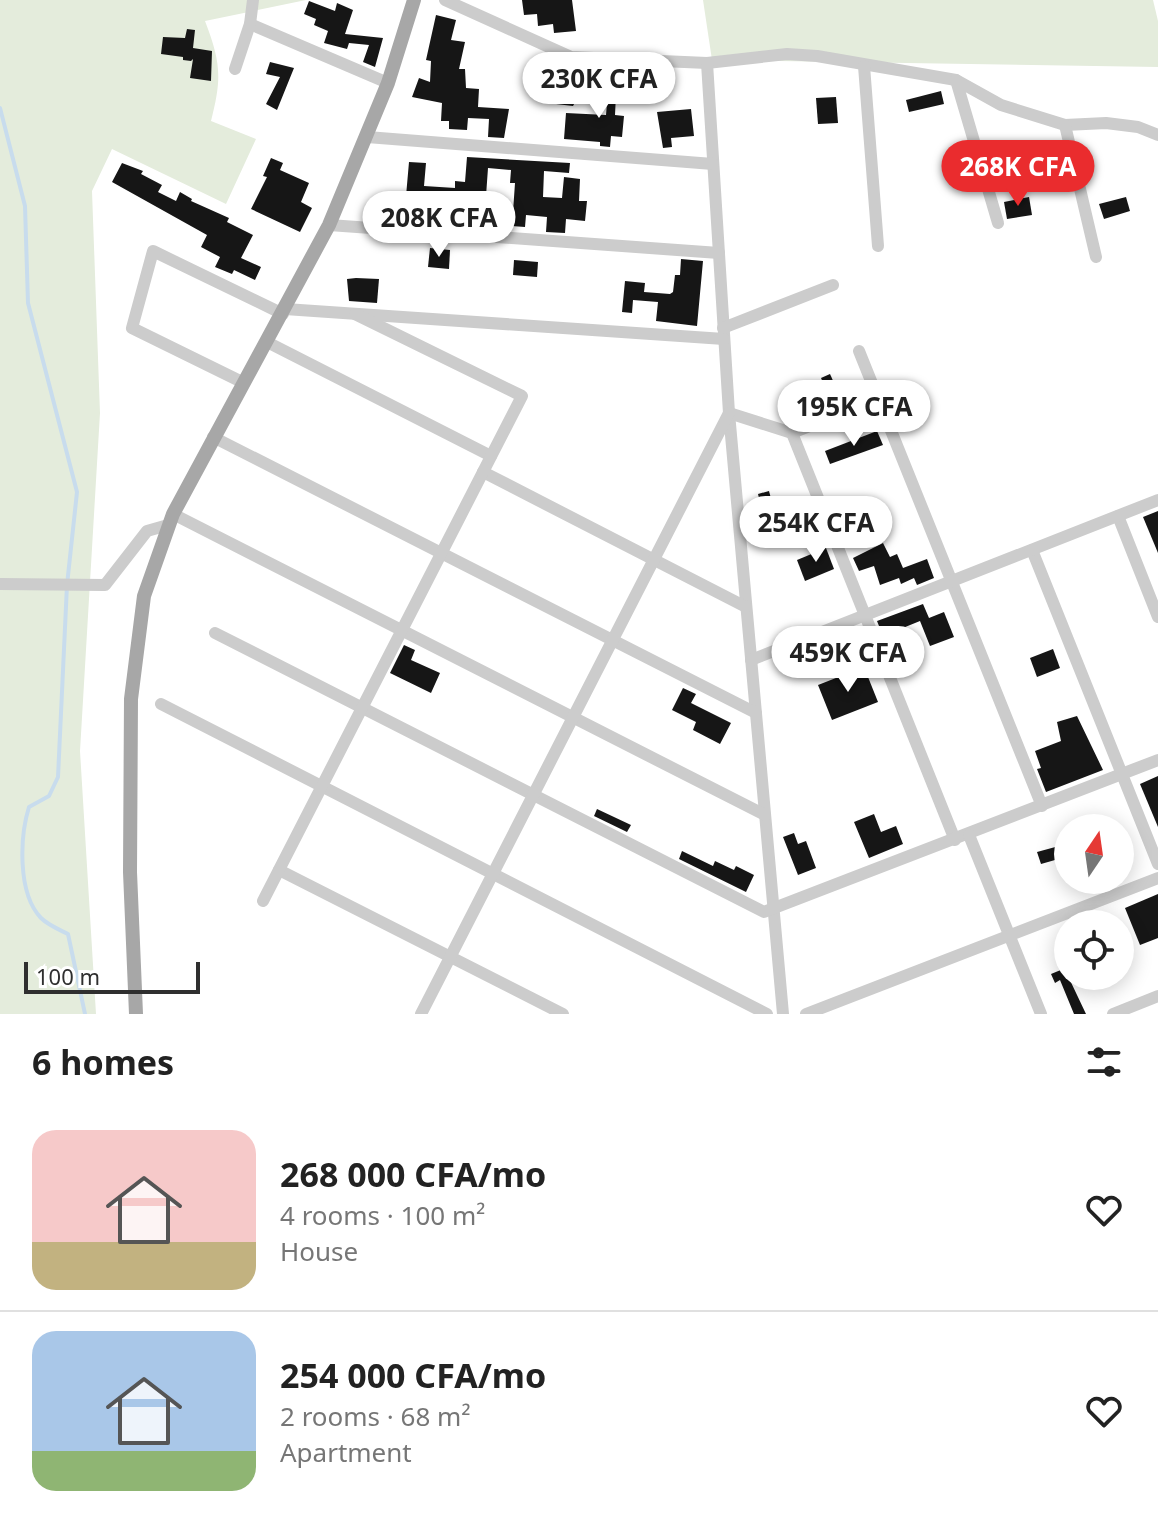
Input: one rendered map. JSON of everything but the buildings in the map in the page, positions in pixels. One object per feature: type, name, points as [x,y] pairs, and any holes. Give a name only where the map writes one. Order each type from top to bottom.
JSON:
[{"type":"main road","points":[[136,1014],[130,872],[131,699],[144,596],[170,520],[329,225],[388,83],[414,0]]},
{"type":"street","points":[[235,69],[250,24],[253,0]]},
{"type":"street","points":[[450,1],[571,57],[707,63],[787,54],[956,80],[1001,105],[1065,125],[1106,123],[1138,127],[1158,135]]},
{"type":"street","points":[[250,24],[388,83]]},
{"type":"street","points":[[707,63],[729,413],[783,1014]]},
{"type":"street","points":[[864,66],[878,246]]},
{"type":"street","points":[[956,80],[998,223]]},
{"type":"street","points":[[1065,125],[1096,257]]},
{"type":"street","points":[[367,137],[713,164]]},
{"type":"street","points":[[329,225],[719,253]]},
{"type":"street","points":[[244,383],[132,328],[153,251],[284,311],[724,333],[833,285]]},
{"type":"street","points":[[263,901],[522,396],[355,314]]},
{"type":"street","points":[[267,342],[491,456]]},
{"type":"street","points":[[859,351],[1042,806]]},
{"type":"street","points":[[729,413],[792,433],[879,399]]},
{"type":"street","points":[[421,1014],[729,413]]},
{"type":"street","points":[[792,433],[955,840]]},
{"type":"street","points":[[213,437],[756,713]]},
{"type":"street","points":[[483,472],[746,607]]},
{"type":"street","points":[[751,660],[1158,500]]},
{"type":"street","points":[[1118,516],[1158,617]]},
{"type":"street","points":[[0,584],[105,585],[147,531],[170,520],[402,630],[765,815]]},
{"type":"street","points":[[1032,550],[1158,864]]},
{"type":"street","points":[[215,633],[764,912],[1158,760]]},
{"type":"street","points":[[161,704],[767,1014]]},
{"type":"street","points":[[969,835],[1041,1014]]},
{"type":"street","points":[[279,870],[563,1014]]},
{"type":"street","points":[[806,1014],[1158,878]]},
{"type":"street","points":[[1113,1014],[1158,996]]},
{"type":"green space","points":[[0,0],[306,0],[205,21],[218,71],[211,121],[256,139],[226,204],[112,149],[92,191],[100,413],[80,751],[96,1014],[0,1014]]},
{"type":"green space","points":[[703,0],[1153,0],[1158,21],[1158,67],[712,60]]},
{"type":"waterway","points":[[0,108],[25,206],[28,303],[77,492],[67,585],[58,777],[49,796],[29,807],[24,833],[24,880],[33,907],[41,918],[68,934],[85,1014]]}]
